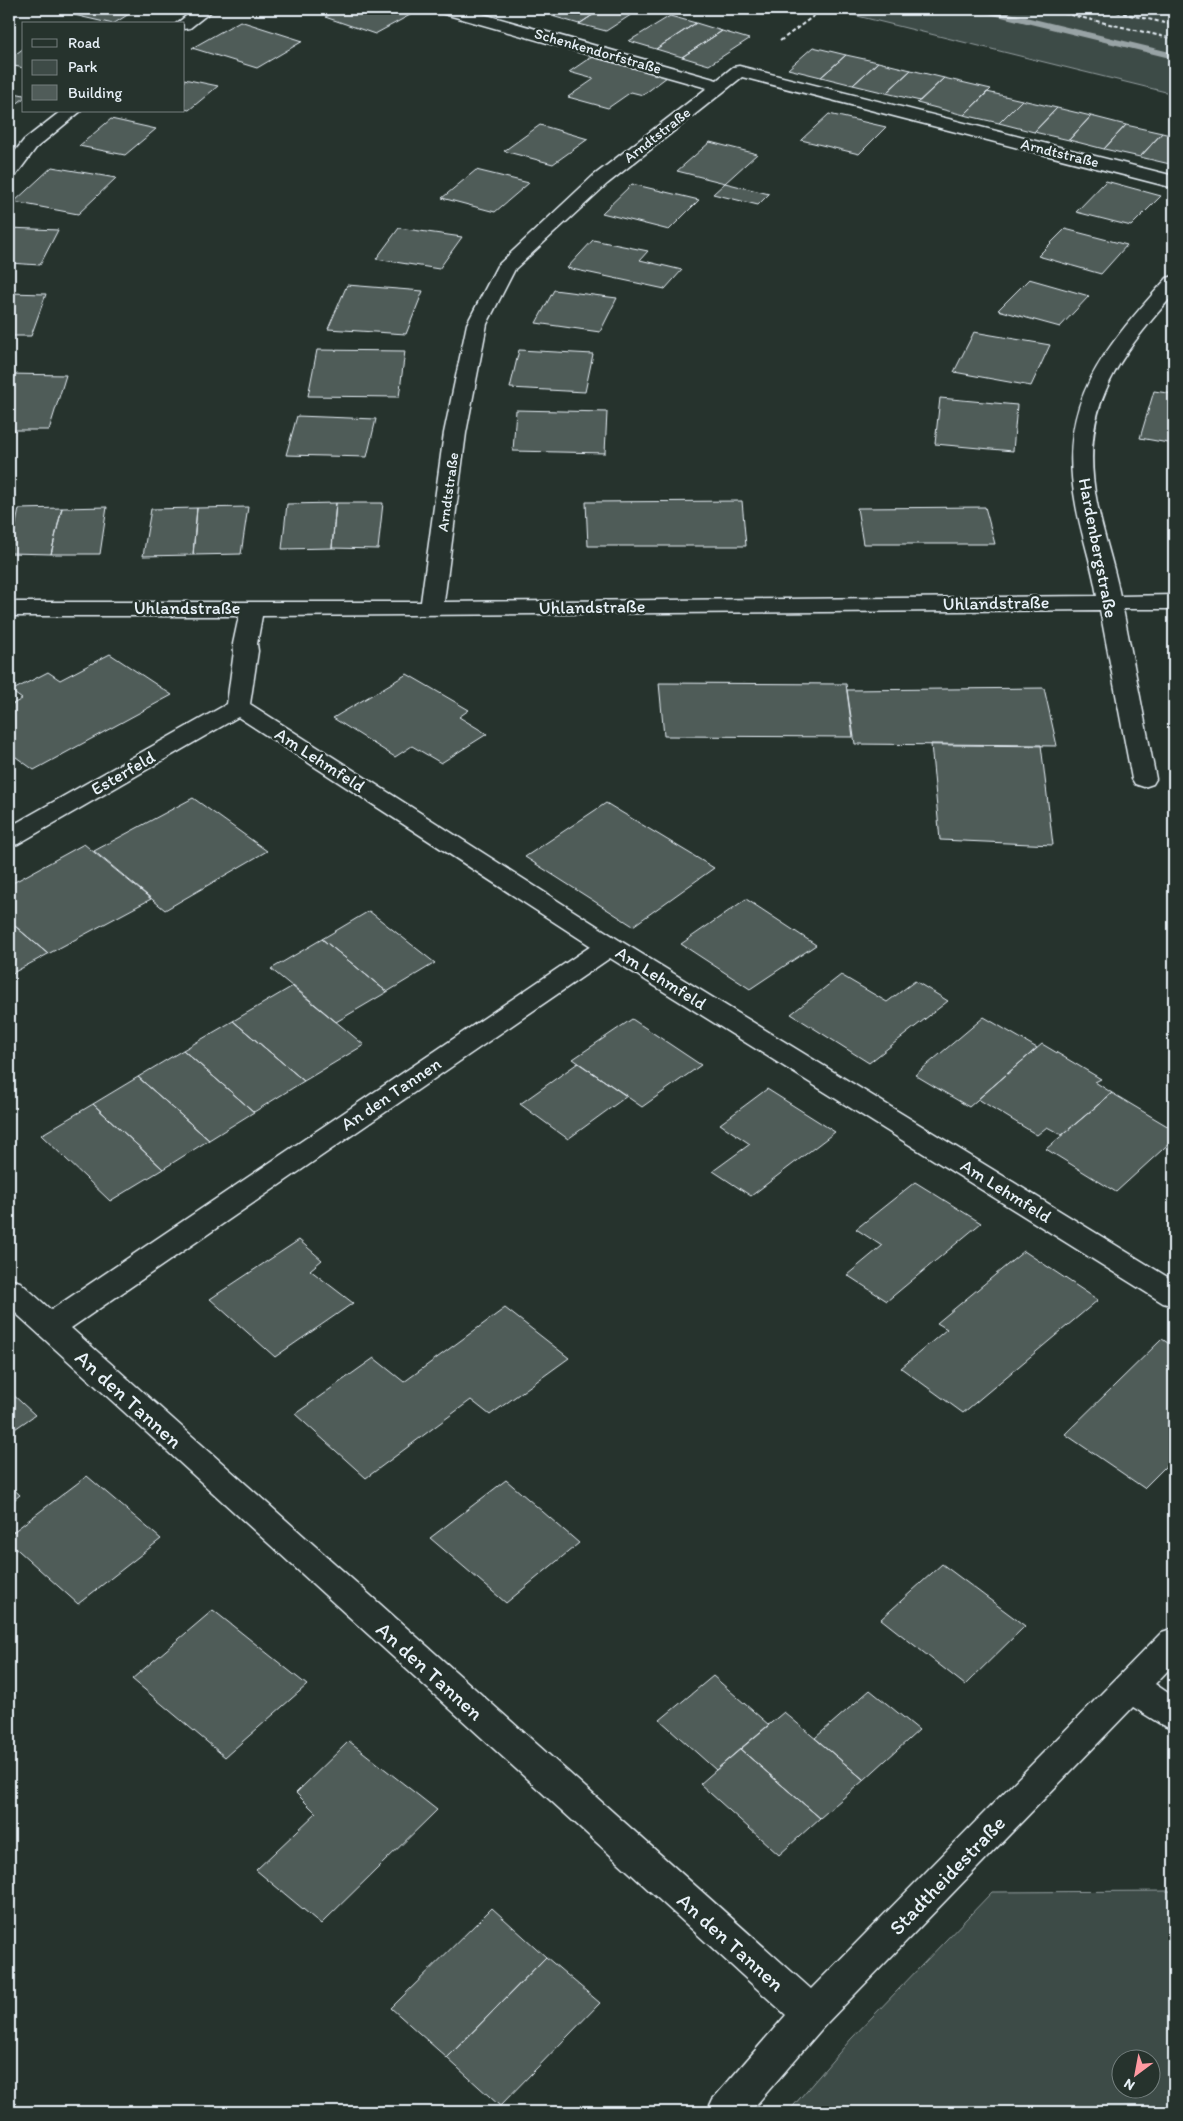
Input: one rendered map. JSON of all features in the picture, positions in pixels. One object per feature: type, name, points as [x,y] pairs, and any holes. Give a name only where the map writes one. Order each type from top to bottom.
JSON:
[{"type":"street","points":[[185,23],[206,9]]},
{"type":"street","name":"Schenkendorfstraße","points":[[447,9],[720,86]]},
{"type":"street","name":"Arndtstraße","points":[[432,609],[456,433],[477,324],[507,266],[600,180],[739,71],[1174,182]]},
{"type":"street","points":[[9,171],[30,144],[71,112]]},
{"type":"street","name":"Hardenbergstraße","points":[[1144,779],[1119,644],[1115,637],[1110,602],[1083,482],[1082,447],[1085,419],[1097,380],[1122,341],[1174,282]]},
{"type":"street","name":"Uhlandstraße","points":[[9,609],[432,609],[1174,602]]},
{"type":"street","points":[[238,707],[246,651],[245,644],[252,608]]},
{"type":"street","name":"Esterfeld","points":[[9,838],[238,707]]},
{"type":"street","name":"Am Lehmfeld","points":[[238,707],[610,946],[1174,1295]]},
{"type":"street","name":"An den Tannen","points":[[49,1327],[610,946]]},
{"type":"street","name":"An den Tannen","points":[[9,1290],[740,1951],[812,2013]]},
{"type":"street","name":"Stadtheidestraße","points":[[726,2112],[812,2013],[1174,1642]]},
{"type":"street","points":[[1131,1687],[1174,1715]]},
{"type":"path","points":[[1045,9],[1174,39]]},
{"type":"path","points":[[1104,9],[1174,25]]},
{"type":"green space","points":[[829,9],[1174,9],[1174,94]]},
{"type":"green space","points":[[1174,1891],[1174,2112],[788,2112],[851,2039],[992,1892]]},
{"type":"building","points":[[67,9],[137,9],[116,22],[104,22],[61,12]]},
{"type":"building","points":[[342,9],[396,9],[412,14],[375,34],[325,17]]},
{"type":"building","points":[[563,9],[602,9],[579,24],[552,16]]},
{"type":"building","points":[[602,9],[640,9],[606,31],[579,24]]},
{"type":"building","points":[[670,16],[696,23],[656,49],[629,41]]},
{"type":"building","points":[[240,21],[303,41],[257,68],[192,48]]},
{"type":"building","points":[[696,23],[722,31],[682,57],[656,49]]},
{"type":"building","points":[[722,31],[749,39],[709,65],[682,57]]},
{"type":"building","points":[[813,47],[846,55],[821,77],[788,69]]},
{"type":"building","points":[[22,49],[22,68],[9,65],[9,59]]},
{"type":"building","points":[[846,55],[878,62],[853,85],[821,77]]},
{"type":"building","points":[[591,57],[667,77],[643,95],[631,92],[608,108],[568,97],[594,79],[569,72]]},
{"type":"building","points":[[878,62],[911,70],[886,93],[853,85]]},
{"type":"building","points":[[911,70],[944,78],[920,101],[886,93]]},
{"type":"building","points":[[944,78],[991,89],[964,115],[917,103]]},
{"type":"building","points":[[185,79],[218,86],[189,110],[185,109]]},
{"type":"building","points":[[9,92],[22,95],[22,100],[9,110]]},
{"type":"building","points":[[987,92],[1022,100],[999,123],[964,115]]},
{"type":"building","points":[[1022,100],[1057,108],[1034,132],[999,123]]},
{"type":"building","points":[[1057,108],[1091,116],[1069,140],[1034,132]]},
{"type":"building","points":[[829,114],[886,127],[859,154],[801,140]]},
{"type":"building","points":[[1091,116],[1126,125],[1104,149],[1069,140]]},
{"type":"building","points":[[111,119],[156,129],[125,155],[79,146]]},
{"type":"building","points":[[540,125],[588,139],[553,164],[504,151]]},
{"type":"building","points":[[1126,125],[1162,133],[1140,157],[1104,149]]},
{"type":"building","points":[[1162,133],[1174,136],[1174,165],[1140,157]]},
{"type":"building","points":[[710,142],[757,154],[725,183],[677,171]]},
{"type":"building","points":[[52,167],[116,178],[78,214],[14,202]]},
{"type":"building","points":[[476,170],[529,183],[495,212],[442,198]]},
{"type":"building","points":[[1106,181],[1161,196],[1131,226],[1076,212]]},
{"type":"building","points":[[725,183],[769,194],[758,205],[713,194]]},
{"type":"building","points":[[632,184],[699,200],[669,230],[602,213]]},
{"type":"building","points":[[9,228],[58,230],[40,265],[9,263]]},
{"type":"building","points":[[399,228],[462,237],[439,269],[376,259]]},
{"type":"building","points":[[1065,229],[1127,245],[1101,274],[1038,256]]},
{"type":"building","points":[[593,240],[648,251],[640,260],[682,270],[665,289],[567,268]]},
{"type":"building","points":[[1029,279],[1089,296],[1060,327],[998,310]]},
{"type":"building","points":[[347,285],[423,291],[406,334],[328,329]]},
{"type":"building","points":[[554,290],[617,298],[600,332],[536,323]]},
{"type":"building","points":[[9,293],[46,294],[31,336],[9,336]]},
{"type":"building","points":[[974,332],[1050,345],[1031,386],[954,372]]},
{"type":"building","points":[[317,350],[405,351],[399,397],[308,396]]},
{"type":"building","points":[[519,350],[593,354],[585,392],[510,388]]},
{"type":"building","points":[[9,374],[66,375],[49,430],[9,430]]},
{"type":"building","points":[[1154,391],[1174,394],[1174,444],[1140,438]]},
{"type":"building","points":[[940,398],[1017,405],[1013,451],[935,444]]},
{"type":"building","points":[[516,410],[607,412],[605,453],[513,451]]},
{"type":"building","points":[[297,416],[376,419],[367,457],[286,455]]},
{"type":"building","points":[[742,501],[746,546],[588,546],[586,502]]},
{"type":"building","points":[[336,503],[332,548],[282,549],[287,504]]},
{"type":"building","points":[[336,503],[383,503],[378,549],[332,548]]},
{"type":"building","points":[[107,507],[100,554],[51,554],[62,508]]},
{"type":"building","points":[[248,507],[241,554],[193,555],[197,508]]},
{"type":"building","points":[[985,507],[995,544],[863,544],[857,508]]},
{"type":"building","points":[[62,508],[51,554],[10,553],[19,509]]},
{"type":"building","points":[[197,508],[193,555],[143,556],[151,509]]},
{"type":"building","points":[[110,654],[172,695],[34,770],[9,752],[9,706],[22,699],[11,691],[48,672],[60,680]]},
{"type":"building","points":[[407,674],[469,710],[459,717],[487,734],[441,763],[412,746],[395,757],[333,718]]},
{"type":"building","points":[[659,683],[846,684],[853,737],[664,736]]},
{"type":"building","points":[[1044,688],[1057,746],[855,744],[847,690]]},
{"type":"building","points":[[931,744],[1041,745],[1053,845],[940,840]]},
{"type":"building","points":[[193,798],[267,851],[165,910],[94,851]]},
{"type":"building","points":[[606,803],[714,868],[633,926],[525,857]]},
{"type":"building","points":[[84,844],[151,899],[48,954],[9,921],[9,885]]},
{"type":"building","points":[[746,899],[816,945],[750,989],[681,944]]},
{"type":"building","points":[[369,911],[435,963],[387,992],[322,939]]},
{"type":"building","points":[[9,921],[48,954],[9,975]]},
{"type":"building","points":[[322,939],[387,992],[336,1022],[271,969]]},
{"type":"building","points":[[841,975],[887,1002],[915,981],[948,1001],[869,1063],[791,1014]]},
{"type":"building","points":[[293,986],[364,1045],[304,1081],[233,1021]]},
{"type":"building","points":[[984,1017],[1037,1048],[969,1107],[915,1075]]},
{"type":"building","points":[[632,1019],[701,1065],[642,1107],[573,1059]]},
{"type":"building","points":[[233,1021],[304,1081],[254,1112],[183,1050]]},
{"type":"building","points":[[1042,1044],[1101,1079],[1095,1082],[1112,1093],[1062,1135],[1047,1127],[1037,1135],[978,1099]]},
{"type":"building","points":[[183,1050],[254,1112],[209,1140],[138,1077]]},
{"type":"building","points":[[578,1063],[627,1096],[568,1139],[520,1104]]},
{"type":"building","points":[[138,1077],[209,1140],[163,1169],[93,1104]]},
{"type":"building","points":[[767,1089],[835,1132],[751,1196],[713,1171],[750,1144],[720,1124]]},
{"type":"building","points":[[1112,1093],[1174,1130],[1174,1139],[1116,1192],[1046,1149]]},
{"type":"building","points":[[93,1104],[163,1169],[110,1201],[41,1135]]},
{"type":"building","points":[[915,1182],[981,1223],[887,1301],[847,1275],[882,1246],[856,1229]]},
{"type":"building","points":[[299,1240],[322,1260],[310,1270],[353,1303],[275,1357],[210,1299]]},
{"type":"building","points":[[1024,1251],[1098,1300],[963,1413],[901,1368],[947,1329],[937,1323]]},
{"type":"building","points":[[505,1308],[569,1358],[490,1415],[471,1400],[366,1478],[295,1414],[374,1358],[404,1382]]},
{"type":"building","points":[[1162,1339],[1174,1347],[1174,1458],[1144,1488],[1065,1434]]},
{"type":"building","points":[[9,1391],[35,1415],[9,1433]]},
{"type":"building","points":[[87,1476],[161,1539],[78,1604],[9,1542],[9,1535]]},
{"type":"building","points":[[506,1480],[579,1543],[506,1603],[430,1538]]},
{"type":"building","points":[[9,1485],[20,1495],[9,1504]]},
{"type":"building","points":[[942,1564],[1025,1626],[965,1685],[881,1619]]},
{"type":"building","points":[[213,1610],[307,1685],[225,1757],[132,1679]]},
{"type":"building","points":[[713,1676],[769,1725],[716,1770],[660,1720]]},
{"type":"building","points":[[870,1690],[919,1730],[864,1780],[815,1738]]},
{"type":"building","points":[[784,1712],[864,1780],[820,1818],[740,1749]]},
{"type":"building","points":[[349,1741],[437,1810],[321,1924],[256,1870],[316,1813],[296,1793]]},
{"type":"building","points":[[740,1749],[820,1818],[779,1855],[700,1784]]},
{"type":"building","points":[[492,1908],[546,1957],[447,2058],[391,2008]]},
{"type":"building","points":[[546,1957],[600,2003],[500,2106],[447,2058]]},
{"type":"waterway","points":[[981,9],[1174,56]]}]
